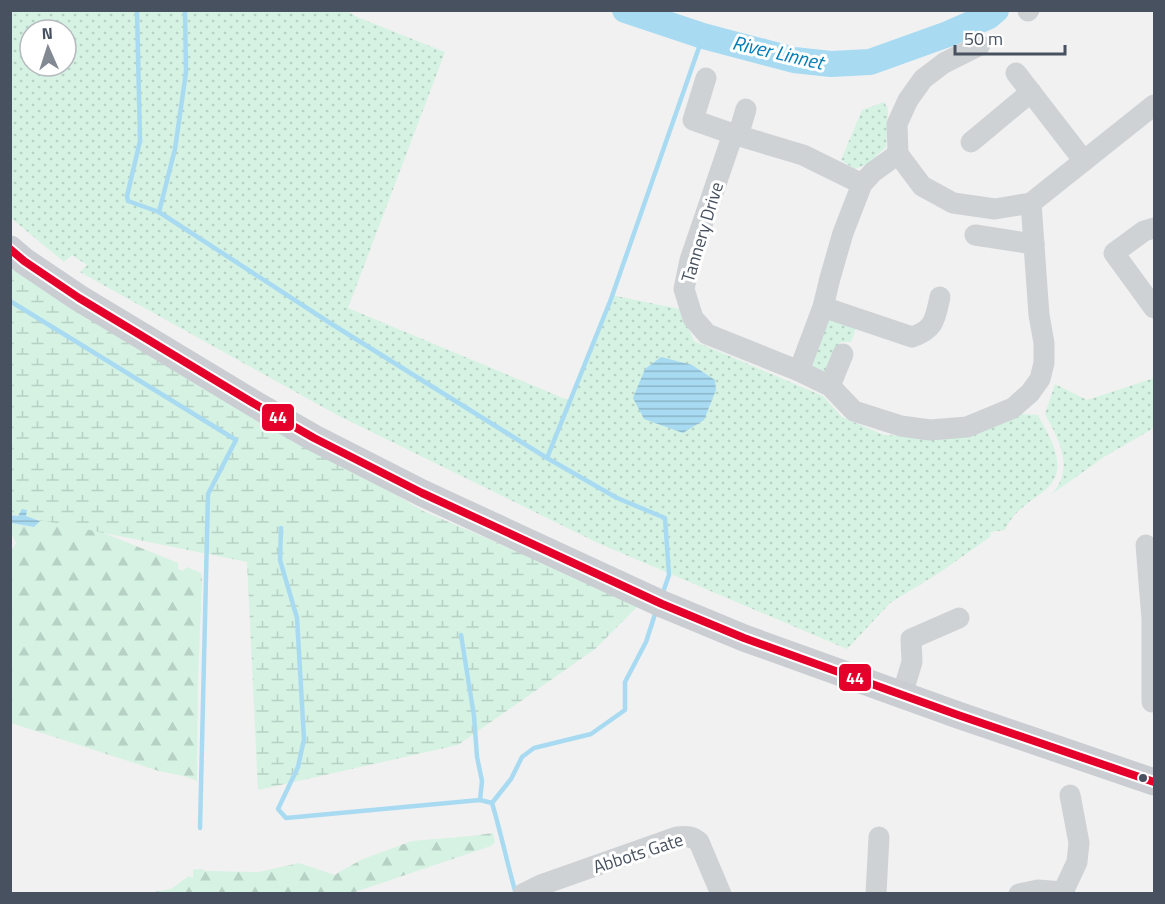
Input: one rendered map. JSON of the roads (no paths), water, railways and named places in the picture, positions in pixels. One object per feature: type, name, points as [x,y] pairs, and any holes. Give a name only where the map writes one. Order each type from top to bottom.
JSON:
[{"type":"main road","points":[[10,249],[79,298],[253,403],[314,438],[412,488],[672,608],[744,638],[1155,782]]},
{"type":"street","points":[[980,45],[944,63],[923,79],[908,100],[897,124],[898,154],[922,186],[953,203],[995,209],[1031,203],[1155,105]]},
{"type":"street","points":[[1016,73],[1084,161]]},
{"type":"street","points":[[706,78],[693,120],[803,155],[862,184]]},
{"type":"street","points":[[971,142],[1031,92]]},
{"type":"street","name":"Tannery Drive","points":[[746,109],[690,260],[684,289],[693,318],[707,334],[830,386]]},
{"type":"street","points":[[799,372],[823,307],[840,244],[862,184],[873,172],[898,154]]},
{"type":"street","points":[[843,354],[830,386],[854,411],[901,426],[930,430],[967,428],[1013,408],[1030,393],[1040,379],[1044,363],[1031,203]]},
{"type":"street","points":[[1155,228],[1144,231],[1114,253],[1155,308]]},
{"type":"street","points":[[975,236],[1034,244]]},
{"type":"street","points":[[823,307],[912,337],[924,333],[934,321],[940,297]]},
{"type":"street","points":[[1146,545],[1153,619],[1152,702]]},
{"type":"street","points":[[902,695],[912,662],[911,639],[959,618]]},
{"type":"street","points":[[1019,894],[1038,890],[1064,893],[1077,862],[1079,843],[1070,795]]},
{"type":"street","name":"Abbots Gate","points":[[536,891],[677,837],[693,836],[699,842],[721,894]]},
{"type":"street","points":[[876,894],[879,837]]},
{"type":"water","points":[[661,357],[692,365],[715,380],[716,390],[704,420],[683,433],[644,419],[633,398],[645,369]]},
{"type":"water","points":[[22,509],[27,510],[26,516],[40,521],[34,527],[11,523],[11,515],[18,516]]},
{"type":"waterway","points":[[137,10],[140,141],[127,196],[128,201],[159,212],[330,323],[547,458],[617,498],[665,518],[669,575],[662,595]]},
{"type":"waterway","points":[[159,212],[175,149],[186,72],[185,10]]},
{"type":"waterway","name":"River Linnet","points":[[625,10],[703,36],[794,60],[831,64],[870,62],[948,34],[989,16],[996,10]]},
{"type":"waterway","points":[[547,458],[611,299],[703,36]]},
{"type":"waterway","points":[[10,301],[236,440],[208,494],[200,828]]},
{"type":"waterway","points":[[281,528],[280,560],[297,618],[304,739],[298,767],[278,809],[286,818],[480,800],[492,803],[511,779],[522,757],[534,748],[591,734],[625,710],[625,682],[646,642],[656,611]]},
{"type":"waterway","points":[[461,635],[482,781],[480,800]]},
{"type":"waterway","points":[[492,803],[516,894]]}]
